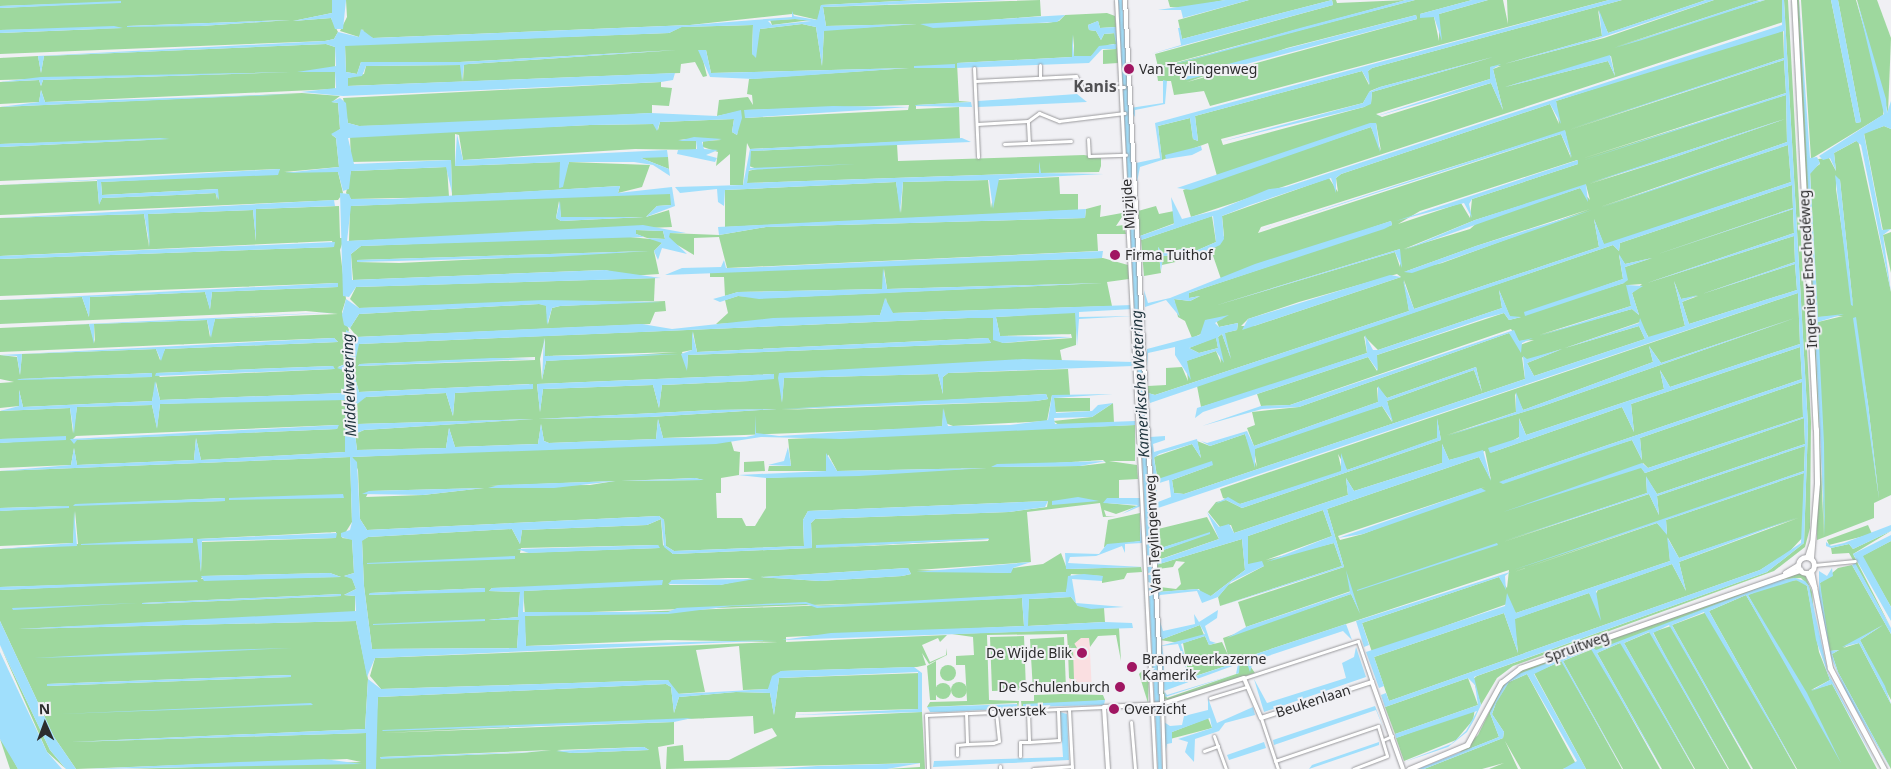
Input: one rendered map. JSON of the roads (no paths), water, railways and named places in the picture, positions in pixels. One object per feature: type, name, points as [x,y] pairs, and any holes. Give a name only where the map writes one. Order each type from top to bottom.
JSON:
[{"type":"main road","name":"Ingenieur Enschedéweg","points":[[1794,0],[1814,377],[1817,484],[1813,539],[1809,557]]},
{"type":"main road","points":[[1809,572],[1814,565],[1809,557],[1799,568],[1809,572],[1814,587],[1830,668],[1884,769]]},
{"type":"main road","name":"Spruitweg","points":[[1409,769],[1466,745],[1500,683],[1520,668],[1799,568]]},
{"type":"street","name":"Mijzijde","points":[[1116,0],[1121,72],[1124,87],[1155,769]]},
{"type":"street","name":"Van Teylingenweg","points":[[1125,0],[1164,769]]},
{"type":"street","points":[[1040,66],[1040,78]]},
{"type":"street","points":[[974,68],[978,157]]},
{"type":"street","points":[[1121,72],[1129,72]]},
{"type":"street","points":[[975,81],[1076,76],[1082,88],[1124,87]]},
{"type":"street","points":[[977,124],[1028,121],[1039,113],[1058,121],[1125,113]]},
{"type":"street","points":[[1028,121],[1029,143]]},
{"type":"street","points":[[1088,139],[1089,156],[1126,155]]},
{"type":"street","points":[[1004,144],[1071,141]]},
{"type":"street","points":[[1814,565],[1855,561]]},
{"type":"street","points":[[1161,704],[1358,641],[1403,769]]},
{"type":"street","name":"Beukenlaan","points":[[1244,678],[1261,718],[1372,682]]},
{"type":"street","points":[[1221,685],[1224,694]]},
{"type":"street","points":[[1210,698],[1245,687]]},
{"type":"street","name":"Overstek","points":[[928,769],[926,714],[1161,704]]},
{"type":"street","points":[[1104,707],[1108,769]]},
{"type":"street","points":[[1020,756],[1020,742],[1060,740],[1058,709]]},
{"type":"street","points":[[1032,769],[1072,767],[1069,709]]},
{"type":"street","points":[[1028,710],[1030,742]]},
{"type":"street","points":[[957,755],[957,745],[999,741],[996,712]]},
{"type":"street","points":[[966,713],[967,744]]},
{"type":"street","points":[[1261,718],[1278,769]]},
{"type":"street","points":[[1131,722],[1135,769]]},
{"type":"street","points":[[1275,761],[1378,726],[1387,756],[1353,769]]},
{"type":"street","points":[[1214,736],[1226,769]]},
{"type":"street","points":[[1383,740],[1392,736]]},
{"type":"street","points":[[1204,751],[1218,746]]},
{"type":"water","points":[[332,0],[346,0],[343,29],[335,29],[331,18],[293,21],[332,13]]},
{"type":"water","points":[[919,0],[1006,0],[823,7],[826,26],[917,24],[824,31],[822,66],[816,27],[802,24],[760,29],[756,58],[752,54],[753,25],[682,27],[669,33],[345,46],[346,72],[357,74],[361,62],[460,62],[677,50],[469,64],[464,65],[462,81],[460,65],[366,66],[362,76],[348,78],[348,86],[675,73],[673,80],[661,82],[343,96],[301,92],[336,88],[335,72],[297,72],[336,66],[335,47],[326,44],[44,56],[41,73],[38,56],[325,41],[334,39],[338,32],[359,37],[361,29],[373,38],[690,25],[792,17],[792,11],[794,16],[817,20],[821,5]],"holes":[[[795,19],[811,21],[772,25],[768,21]]]},
{"type":"water","name":"Kameriksche Wetering","points":[[1118,0],[1122,0],[1130,108],[1163,103],[1163,80],[1167,81],[1165,104],[1135,110],[1135,117],[1131,110],[1152,572],[1148,573]]},
{"type":"water","points":[[1225,0],[1249,0],[1183,18],[1181,10],[1158,10]]},
{"type":"water","points":[[1332,0],[1333,5],[1151,54],[1181,45],[1178,28],[1180,28],[1182,39]]},
{"type":"water","points":[[1406,0],[1415,0],[1157,69],[1300,28]]},
{"type":"water","points":[[1472,0],[1488,0],[1439,14],[1442,41],[1434,17],[1420,18],[1420,14]]},
{"type":"water","points":[[1609,0],[1622,0],[1372,68],[1368,71],[1370,85],[1362,71],[1195,116],[1198,141],[1193,139],[1190,118],[1158,126],[1162,160],[1140,167],[1137,182],[1136,163],[1160,158],[1155,123]]},
{"type":"water","points":[[1706,0],[1714,0],[1588,42],[1504,64],[1602,36],[1599,10],[1608,33]]},
{"type":"water","points":[[1765,0],[1642,40],[1614,48],[1755,1]]},
{"type":"water","points":[[1782,0],[1784,0],[1808,426],[1804,543],[1767,572],[1474,677],[1481,705],[1467,732],[1448,747],[1404,762],[1451,744],[1466,731],[1477,711],[1396,738],[1395,734],[1478,705],[1475,685],[1468,678],[1385,707],[1381,695],[1386,693],[1389,701],[1760,570],[1801,543],[1804,473],[1666,520],[1667,535],[1657,523],[1513,570],[1804,471],[1805,446],[1657,496],[1659,515],[1649,494],[1503,541],[1647,493],[1646,476],[1657,494],[1805,444],[1804,418],[1645,473],[1641,468],[1503,512],[1642,463],[1648,468],[1803,417],[1802,382],[1640,438],[1642,460],[1632,440],[1503,484],[1499,482],[1802,379],[1800,347],[1631,404],[1634,432],[1622,407],[1490,453],[1488,448],[1519,438],[1519,419],[1526,435],[1664,389],[1660,370],[1670,387],[1800,344],[1798,293],[1155,509],[1154,514],[1152,481],[1212,461],[1213,465],[1172,480],[1174,493],[1184,494],[1525,379],[1523,356],[1527,359],[1562,349],[1527,363],[1534,376],[1645,339],[1639,326],[1565,348],[1639,323],[1640,318],[1648,337],[1685,326],[1674,281],[1681,299],[1698,295],[1682,302],[1689,324],[1797,290],[1795,264],[1702,294],[1795,262],[1794,236],[1647,283],[1794,233],[1793,209],[1655,255],[1793,208],[1792,185],[1620,243],[1619,251],[1613,245],[1150,403],[1148,393],[1155,395],[1409,311],[1403,280],[1414,309],[1599,247],[1594,219],[1604,244],[1791,182],[1788,145],[1600,208],[1787,142],[1786,95],[1581,161],[1786,93],[1784,60],[1569,129],[1784,58],[1784,31],[1556,101],[1561,124],[1550,104],[1341,174],[1336,178],[1336,193],[1331,178],[1250,205],[1222,216],[1224,239],[1220,245],[1193,258],[1181,254],[1163,256],[1161,271],[1158,247],[1163,253],[1188,248],[1191,253],[1216,242],[1213,216],[1141,240],[1140,236],[1174,224],[1171,197],[1182,219],[1218,210],[1269,189],[1286,187],[1782,25]],"holes":[[[1169,480],[1171,497],[1158,502],[1156,484]]]},
{"type":"water","points":[[1799,0],[1810,158],[1817,157],[1820,163],[1810,174],[1818,317],[1844,314],[1818,322],[1824,443],[1825,537]]},
{"type":"water","points":[[1831,0],[1838,0],[1861,122],[1856,123]]},
{"type":"water","points":[[1857,0],[1886,99],[1887,113],[1891,101],[1891,129],[1884,126],[1864,134],[1882,230],[1891,229],[1883,235],[1891,292],[1861,145],[1856,141],[1834,153],[1836,171],[1830,158],[1823,160],[1819,156],[1884,114]]},
{"type":"water","points":[[121,1],[121,3],[0,8],[0,6]]},
{"type":"water","points":[[1065,15],[1057,22],[933,28],[920,24]]},
{"type":"water","points":[[1416,15],[1417,19],[1186,80],[1186,75]]},
{"type":"water","points":[[290,20],[201,26],[127,27],[127,26]]},
{"type":"water","points":[[1098,21],[1100,28],[1116,27],[1118,43],[1116,49],[1102,49],[1089,63],[957,68],[957,63],[1072,57],[1072,34],[1074,56],[1091,56],[1099,46],[1116,44],[1114,33],[1104,34],[1101,40],[1096,31],[1089,30],[1088,25]]},
{"type":"water","points":[[114,26],[123,28],[0,33],[0,30]]},
{"type":"water","points":[[698,50],[706,50],[711,73],[909,68],[754,79],[710,77]]},
{"type":"water","points":[[1610,55],[1615,76],[1608,61],[1505,87]]},
{"type":"water","points":[[1493,57],[1372,92],[1371,104],[1364,107],[1220,142],[1363,103],[1369,92],[1380,87]]},
{"type":"water","points":[[955,64],[955,68],[914,68],[914,66]]},
{"type":"water","points":[[1501,64],[1493,69],[1503,110],[1491,83],[1374,117],[1490,79],[1490,67]]},
{"type":"water","points":[[292,72],[43,80],[41,86],[39,80],[0,82],[41,77]]},
{"type":"water","points":[[41,90],[45,102],[297,94],[0,107],[39,102]]},
{"type":"water","points":[[1077,94],[1087,102],[978,107],[978,101]]},
{"type":"water","points":[[340,98],[346,103],[348,123],[359,126],[651,113],[717,116],[741,110],[742,118],[737,135],[732,132],[734,119],[660,122],[657,131],[653,124],[590,125],[348,138],[354,164],[451,160],[452,193],[446,167],[351,171],[349,189],[343,191],[338,172],[284,173],[339,167],[336,138],[331,134],[340,129],[338,103],[331,102]]},
{"type":"water","points":[[971,102],[972,107],[915,106],[916,105]]},
{"type":"water","points":[[833,106],[910,107],[745,118],[744,110]]},
{"type":"water","points":[[1785,119],[1675,157],[1589,183],[1674,155]]},
{"type":"water","points":[[1370,123],[1376,123],[1380,152],[1371,127],[1191,190],[1177,188]]},
{"type":"water","points":[[1565,130],[1572,158],[1561,134],[1257,231]]},
{"type":"water","points":[[457,134],[463,160],[667,150],[668,157],[641,158],[669,169],[670,176],[653,165],[634,162],[569,162],[563,187],[559,188],[560,162],[455,166]]},
{"type":"water","points":[[694,137],[722,139],[702,142],[704,149],[718,150],[706,155],[717,158],[715,162],[677,154],[678,150],[697,149],[696,141],[678,141]]},
{"type":"water","points":[[962,138],[971,142],[751,151],[750,168],[856,164],[749,170],[747,183],[1039,173],[1039,161],[1041,173],[1104,174],[999,179],[993,209],[989,180],[903,182],[900,213],[896,182],[725,190],[724,206],[718,202],[717,189],[680,193],[675,187],[743,185],[750,149]]},
{"type":"water","points":[[170,139],[0,147],[0,144]]},
{"type":"water","points":[[1201,146],[1202,150],[1192,155],[1166,159],[1165,155]]},
{"type":"water","points":[[1578,160],[1578,164],[1472,199],[1469,204],[1472,218],[1464,203],[1396,221]]},
{"type":"water","points":[[280,169],[278,175],[101,182],[102,195],[218,189],[219,200],[215,193],[102,198],[99,205],[97,180],[0,185]]},
{"type":"water","points":[[1835,175],[1840,180],[1853,306],[1851,305]]},
{"type":"water","points":[[1586,184],[1588,202],[1580,188],[1404,250],[1475,220]]},
{"type":"water","points":[[620,186],[618,193],[672,187],[675,206],[646,217],[657,206],[671,205],[670,194],[351,206],[347,241],[643,225],[686,233],[670,233],[669,237],[687,254],[662,248],[658,260],[654,251],[662,243],[647,238],[644,237],[361,246],[351,254],[352,280],[605,270],[661,278],[356,287],[349,297],[343,296],[340,193],[349,194],[351,199],[392,199]],"holes":[[[636,230],[663,231],[665,239],[647,238],[636,234]]]},
{"type":"water","points":[[334,200],[335,206],[256,209],[256,241],[253,210],[148,214],[150,247],[144,214],[0,218]]},
{"type":"water","points":[[560,201],[561,217],[644,217],[561,221],[556,218]]},
{"type":"water","points":[[1086,209],[1085,218],[766,227],[719,235],[718,227]]},
{"type":"water","points":[[1592,210],[1412,273],[1404,272],[1476,246]]},
{"type":"water","points":[[1391,221],[1392,225],[1384,229],[1189,293],[1189,298],[1200,296],[1190,301],[1174,299],[1180,317],[1166,300],[1145,307],[1144,290],[1148,303],[1170,298],[1255,264]]},
{"type":"water","points":[[335,242],[334,247],[0,259],[0,256]]},
{"type":"water","points":[[1400,249],[1402,268],[1395,252],[1214,306]]},
{"type":"water","points":[[650,251],[551,257],[357,262],[357,260]]},
{"type":"water","points":[[1103,251],[1102,258],[665,275],[682,268],[721,267],[724,260],[726,268],[738,268]]},
{"type":"water","points":[[1619,254],[1625,264],[1652,258],[1625,267],[1628,280],[1624,283],[1525,316],[1524,312],[1623,279]]},
{"type":"water","points":[[883,268],[887,289],[1103,283],[759,299],[738,296],[720,302],[713,299],[738,292],[882,289]]},
{"type":"water","points":[[1390,275],[1401,277],[1242,330],[1248,319]]},
{"type":"water","points":[[338,283],[338,287],[212,292],[210,310],[205,292],[90,297],[89,317],[82,297],[0,300]]},
{"type":"water","points":[[1626,285],[1643,286],[1632,293],[1639,315],[1632,309],[1539,336],[1631,306]]},
{"type":"water","points":[[1499,290],[1510,316],[1521,317],[1509,320],[1504,313],[1485,318],[1377,355],[1378,371],[1368,357],[1203,412],[1195,418],[1197,408],[1367,353],[1365,335],[1373,350],[1378,350],[1502,308]]},
{"type":"water","name":"Middelwetering","points":[[885,298],[893,313],[1132,305],[1133,309],[1079,312],[1079,317],[1134,316],[1079,319],[1077,346],[1075,313],[996,317],[1000,336],[1072,337],[1003,343],[993,340],[993,318],[968,318],[359,344],[353,371],[359,392],[533,384],[533,389],[455,393],[453,416],[446,393],[366,397],[356,405],[358,424],[534,419],[364,430],[355,434],[357,450],[446,448],[449,428],[455,447],[538,444],[541,424],[544,441],[549,443],[656,439],[658,419],[663,438],[746,437],[755,435],[755,415],[756,433],[779,436],[942,426],[943,408],[948,426],[1010,425],[1048,420],[1052,395],[1113,394],[1054,398],[1056,413],[1092,411],[1098,405],[1113,403],[1092,417],[1054,418],[1055,424],[1135,421],[1135,425],[841,439],[761,437],[716,444],[352,457],[357,462],[360,519],[367,530],[659,516],[664,520],[666,546],[674,551],[804,546],[803,520],[808,511],[1048,501],[1045,507],[1009,512],[815,519],[811,523],[812,548],[673,554],[664,547],[661,519],[647,525],[522,530],[520,544],[512,529],[368,537],[362,541],[364,586],[372,649],[517,648],[519,620],[488,620],[518,617],[520,592],[489,591],[492,588],[663,580],[662,585],[524,591],[523,612],[668,612],[677,608],[806,602],[818,606],[1066,592],[1068,576],[1084,574],[1103,576],[1102,581],[1072,579],[1076,603],[1124,607],[1091,609],[1078,606],[1071,597],[1029,599],[1028,626],[1105,622],[1132,623],[1133,628],[782,640],[831,633],[1024,626],[1022,598],[817,608],[806,604],[732,606],[668,614],[525,616],[526,646],[778,640],[375,658],[367,677],[356,621],[18,629],[356,611],[355,596],[344,595],[356,589],[352,579],[344,576],[354,573],[352,540],[341,537],[341,533],[350,530],[352,522],[350,457],[0,471],[71,465],[74,448],[77,465],[194,460],[196,438],[201,460],[345,452],[345,400],[160,404],[157,429],[152,405],[77,407],[74,434],[70,408],[0,411],[19,406],[19,390],[23,407],[152,401],[155,381],[160,400],[343,393],[346,371],[337,368],[345,364],[346,330],[357,337],[642,324],[672,329],[773,318],[880,315]]},
{"type":"water","points":[[346,299],[359,308],[544,300],[662,302],[560,306],[552,308],[547,325],[546,306],[539,304],[359,314],[350,328],[344,325],[342,315]]},
{"type":"water","points":[[338,312],[215,319],[211,338],[207,320],[94,324],[94,344],[89,324],[0,328]]},
{"type":"water","points":[[1229,315],[1215,323],[1219,327],[1238,323],[1237,330],[1225,333],[1231,359],[1222,334],[1218,337],[1224,363],[1216,351],[1187,361],[1191,380],[1175,355],[1175,347],[1148,353],[1147,367],[1147,349],[1200,335],[1205,320]],"holes":[[[1216,338],[1218,348],[1199,353],[1189,348]]]},
{"type":"water","points":[[1856,317],[1868,404],[1879,499],[1853,318]]},
{"type":"water","points":[[1795,318],[1540,407],[1447,436],[1516,412],[1516,392],[1523,410],[1653,362],[1649,346],[1661,363]]},
{"type":"water","points":[[1514,330],[1519,341],[1533,338],[1522,343],[1521,353],[1509,333],[1299,407],[1262,409],[1202,426],[1261,406],[1290,405]]},
{"type":"water","points":[[692,331],[697,352],[988,338],[991,343],[688,355],[687,371],[681,354],[692,350]]},
{"type":"water","points":[[544,337],[545,356],[679,354],[546,361],[542,380]]},
{"type":"water","points":[[334,338],[338,342],[165,349],[161,361],[156,349],[22,354],[20,375],[17,356],[0,355]]},
{"type":"water","points":[[493,358],[536,359],[358,366],[360,364]]},
{"type":"water","points":[[1023,359],[1133,362],[1133,366],[948,373],[943,377],[943,394],[938,374],[784,378],[782,403],[778,378],[779,373]]},
{"type":"water","points":[[333,366],[335,369],[155,376],[156,373]]},
{"type":"water","points":[[1476,367],[1482,392],[1474,370],[1387,401],[1393,422],[1382,406],[1255,449],[1255,468],[1245,434],[1210,446],[1201,441],[1207,443],[1247,431],[1254,446],[1378,402],[1378,386],[1387,398]]},
{"type":"water","points":[[152,373],[152,377],[17,380],[19,379]]},
{"type":"water","points":[[774,374],[774,379],[662,385],[659,408],[653,385],[543,389],[540,412],[537,384]]},
{"type":"water","points":[[1046,394],[1048,399],[1036,401],[781,409]]},
{"type":"water","points":[[777,409],[650,417],[538,419],[714,410]]},
{"type":"water","points":[[1437,418],[1441,440],[1242,508],[1226,500],[1215,504],[1228,497],[1240,504],[1341,471],[1341,453],[1347,470],[1437,438]]},
{"type":"water","points":[[339,425],[337,429],[77,440],[74,444],[70,439]]},
{"type":"water","points":[[66,436],[66,440],[0,443],[0,439]]},
{"type":"water","points":[[1165,436],[1165,440],[1153,444],[1154,452],[1197,439],[1201,458],[1192,444],[1159,454],[1154,458],[1157,477],[1153,476],[1150,437]]},
{"type":"water","points":[[1442,444],[1449,460],[1483,450],[1491,481],[1479,457],[1327,509],[1344,567],[1220,606],[1342,566],[1334,543],[1266,562],[1332,536],[1323,510],[1248,536],[1248,564],[1262,561],[1264,566],[1231,582],[1218,597],[1202,603],[1197,591],[1160,595],[1158,599],[1158,592],[1197,589],[1211,596],[1245,570],[1242,539],[1156,565],[1155,556],[1159,560],[1219,539],[1207,512],[1219,527],[1229,524],[1234,533],[1348,495],[1346,478],[1354,491],[1442,463]]},
{"type":"water","points":[[788,447],[791,466],[768,465],[784,461]]},
{"type":"water","points":[[826,453],[837,471],[987,468],[859,476],[766,478],[738,475],[826,471]]},
{"type":"water","points":[[1106,461],[1080,466],[991,467],[997,464]]},
{"type":"water","points":[[695,478],[704,480],[621,481],[675,479]]},
{"type":"water","points":[[616,481],[554,488],[488,488],[499,485]]},
{"type":"water","points":[[484,488],[423,495],[362,494],[369,491]]},
{"type":"water","points":[[1481,488],[1486,491],[1363,534],[1338,538]]},
{"type":"water","points":[[343,494],[344,498],[229,500],[229,498]]},
{"type":"water","points":[[1078,497],[1099,501],[1052,505],[1052,501]]},
{"type":"water","points":[[225,498],[225,501],[73,506],[75,504]]},
{"type":"water","points":[[1107,498],[1140,498],[1141,506],[1122,514],[1138,505],[1103,503]]},
{"type":"water","points":[[69,506],[69,508],[0,511],[0,508]]},
{"type":"water","points":[[74,511],[77,546],[0,549],[73,543]]},
{"type":"water","points":[[1141,517],[1142,543],[1125,544],[1125,553],[1122,546],[1096,556],[1070,557],[1068,563],[1143,567],[1066,569],[1065,553],[1099,554],[1107,544],[1140,541]]},
{"type":"water","points":[[1798,517],[1679,562],[1686,591],[1672,564],[1596,591],[1601,621],[1589,593],[1515,619],[1518,653],[1504,613],[1374,657],[1384,686],[1379,688],[1366,652],[1505,606],[1507,593],[1516,613],[1670,561],[1667,537],[1679,558]]},
{"type":"water","points":[[1891,525],[1891,531],[1853,549],[1849,544],[1831,548],[1826,546],[1826,542],[1831,546],[1844,543]]},
{"type":"water","points":[[1210,532],[1210,534],[1155,553],[1156,534],[1161,548]]},
{"type":"water","points":[[337,533],[336,538],[202,541],[201,572],[197,539]]},
{"type":"water","points":[[1891,535],[1891,541],[1863,556],[1891,607],[1891,621],[1853,554]]},
{"type":"water","points":[[193,538],[193,543],[81,545],[81,544]]},
{"type":"water","points":[[989,539],[816,548],[816,545]]},
{"type":"water","points":[[1497,543],[1498,545],[1357,591],[1357,590]]},
{"type":"water","points":[[658,545],[660,548],[529,553],[517,549]]},
{"type":"water","points":[[515,556],[515,559],[367,564],[367,563]]},
{"type":"water","points":[[1031,562],[1013,568],[1011,573],[916,572]]},
{"type":"water","points":[[1855,563],[1891,628],[1891,634],[1852,565]]},
{"type":"water","points":[[908,568],[911,574],[902,576],[820,581],[760,577]]},
{"type":"water","points":[[1832,568],[1833,576],[1820,583],[1830,651],[1839,650],[1832,654],[1838,672],[1891,769],[1847,695],[1829,652],[1819,605],[1819,571],[1827,576]]},
{"type":"water","points":[[1346,570],[1360,614],[1351,594],[1227,638],[1246,627],[1350,592]]},
{"type":"water","points":[[1510,572],[1505,576],[1506,590],[1499,577],[1362,623],[1369,645],[1364,647],[1356,621]]},
{"type":"water","points":[[330,573],[341,577],[204,581],[201,576]]},
{"type":"water","points":[[1148,575],[1152,575],[1157,634],[1162,769],[1158,769]]},
{"type":"water","points":[[1795,578],[1805,581],[1809,586],[1828,673],[1879,769],[1832,684],[1811,691],[1830,680],[1816,640],[1807,586],[1796,580],[1748,595],[1807,693],[1841,763],[1746,595],[1709,611],[1797,769],[1704,612],[1672,625],[1753,769],[1669,625],[1653,633],[1729,769],[1649,632],[1624,643],[1695,769],[1620,643],[1597,653],[1662,769],[1591,649],[1563,661],[1623,769],[1561,661],[1534,674],[1586,769],[1563,769],[1577,761],[1527,674],[1509,682],[1496,703],[1492,714],[1504,732],[1503,738],[1424,769],[1418,769],[1499,737],[1490,713],[1501,690],[1508,681],[1516,675],[1591,646],[1596,650],[1777,581]]},
{"type":"water","points":[[755,579],[720,585],[668,584],[672,580]]},
{"type":"water","points":[[197,580],[198,582],[0,590],[0,587]]},
{"type":"water","points":[[485,588],[485,592],[369,595],[370,593]]},
{"type":"water","points":[[341,594],[341,596],[142,604],[142,603]]},
{"type":"water","points":[[138,603],[13,610],[12,608]]},
{"type":"water","points":[[1218,610],[1217,618],[1205,626],[1210,641],[1216,643],[1209,645],[1205,636],[1181,644],[1186,660],[1164,661],[1164,679],[1187,679],[1185,663],[1190,678],[1226,666],[1229,658],[1232,664],[1240,661],[1239,673],[1236,674],[1238,664],[1164,691],[1160,646],[1205,634],[1200,625],[1160,640],[1159,618],[1163,631],[1195,624],[1194,614],[1199,622]],"holes":[[[1178,644],[1182,655],[1164,659],[1162,646]]]},
{"type":"water","points":[[485,619],[485,621],[373,625],[373,624]]},
{"type":"water","points":[[0,621],[54,737],[76,769],[66,769],[50,750],[0,645]]},
{"type":"water","points":[[1346,624],[1352,640],[1343,631],[1253,661],[1250,672],[1246,660],[1250,656]]},
{"type":"water","points":[[1883,625],[1860,640],[1885,686],[1891,704],[1859,643],[1842,647]]},
{"type":"water","points":[[1356,647],[1366,677],[1264,712],[1254,679],[1267,703],[1346,678],[1342,663],[1354,657]]},
{"type":"water","points":[[292,648],[145,655],[34,658],[143,652]]},
{"type":"water","points":[[0,652],[47,752],[62,769],[18,769],[0,739]]},
{"type":"water","points":[[914,667],[922,673],[922,712],[794,715],[918,709],[918,672],[779,678],[774,715],[770,693],[736,692],[679,697],[674,713],[671,687],[666,684],[378,697],[376,769],[366,769],[366,733],[71,742],[365,729],[368,679],[381,689],[668,680],[679,694],[768,689],[772,676],[781,671]]},
{"type":"water","points":[[1235,674],[1165,697],[1164,692],[1167,695]]},
{"type":"water","points":[[291,675],[291,677],[47,686],[47,684]]},
{"type":"water","points":[[1208,698],[1217,723],[1253,707],[1255,715],[1225,723],[1219,731],[1195,739],[1194,762],[1185,752],[1188,742],[1178,739],[1212,728],[1210,718],[1172,732],[1172,743],[1167,744],[1165,755],[1164,722],[1170,726],[1182,725],[1184,716],[1208,710]]},
{"type":"water","points":[[1105,700],[1104,705],[1023,707],[1023,704]]},
{"type":"water","points":[[311,703],[313,705],[60,714]]},
{"type":"water","points":[[1017,704],[1017,708],[946,712],[930,712],[927,707]]},
{"type":"water","points":[[1375,706],[1386,734],[1376,710],[1274,745],[1273,740]]},
{"type":"water","points":[[1060,712],[1067,714],[1069,760],[933,767],[934,761],[1063,757]]},
{"type":"water","points":[[692,718],[674,722],[382,731],[383,730]]},
{"type":"water","points":[[1264,742],[1266,748],[1229,760],[1227,755]]},
{"type":"water","points":[[1379,742],[1379,745],[1309,769],[1312,765]]},
{"type":"water","points":[[644,747],[649,750],[572,753],[556,751]]},
{"type":"water","points":[[552,751],[381,759],[380,758],[381,757]]},
{"type":"water","points":[[324,759],[362,764],[90,769],[239,762]]},
{"type":"water","points":[[921,763],[887,769],[773,769],[817,766]]},
{"type":"place","name":"Van Teylingenweg","points":[[1129,69]]},
{"type":"place","name":"Firma Tuithof","points":[[1115,255]]},
{"type":"place","name":"De Wijde Blik","points":[[1082,653]]},
{"type":"place","name":"Brandweerkazerne Kamerik","points":[[1132,667]]},
{"type":"place","name":"De Schulenburch","points":[[1120,687]]},
{"type":"place","name":"Overzicht","points":[[1114,709]]},
{"type":"district","name":"Kanis","points":[[1095,86]]}]
